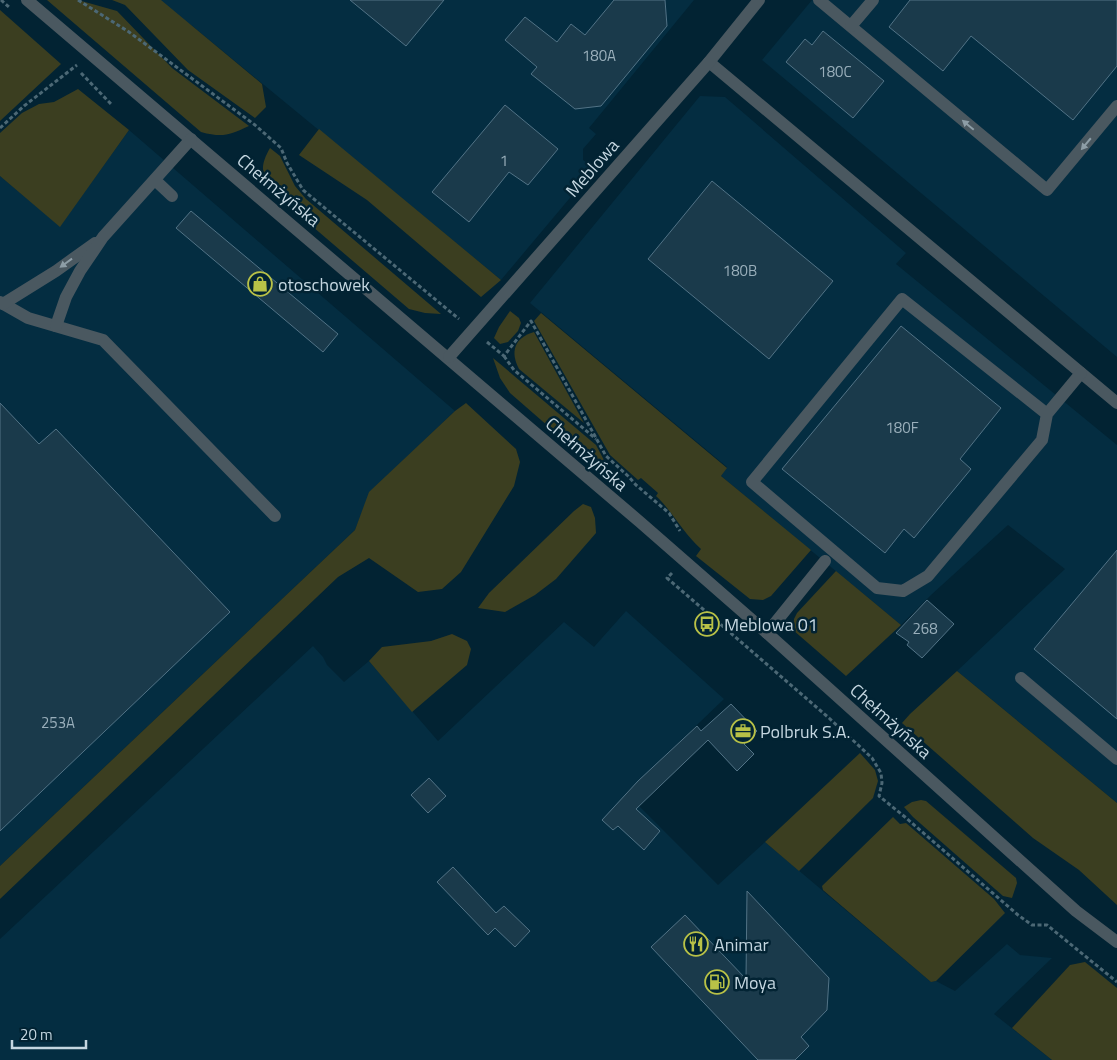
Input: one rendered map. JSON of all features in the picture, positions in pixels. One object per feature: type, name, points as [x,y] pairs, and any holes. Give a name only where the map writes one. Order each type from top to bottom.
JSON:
[{"type":"street","name":"Chełmżyńska","points":[[27,0],[449,357],[767,633],[1076,911],[1117,942]]},
{"type":"street","name":"Meblowa","points":[[449,357],[709,62],[758,0]]},
{"type":"street","points":[[819,0],[1046,190],[1117,106]]},
{"type":"street","points":[[851,26],[873,0]]},
{"type":"street","points":[[709,62],[1117,403]]},
{"type":"street","points":[[56,326],[66,297],[80,271],[103,237],[191,139]]},
{"type":"street","points":[[155,180],[172,196]]},
{"type":"street","points":[[1,303],[29,288],[103,237]]},
{"type":"street","points":[[1047,414],[902,299],[752,482],[877,588],[903,591],[928,576],[1042,440],[1047,414],[1081,373]]},
{"type":"street","points":[[1,303],[28,318],[104,340],[274,516]]},
{"type":"street","points":[[767,633],[825,562]]},
{"type":"street","points":[[1021,678],[1117,758]]},
{"type":"path","points":[[0,128],[24,106],[91,54]]},
{"type":"path","points":[[504,356],[514,370],[598,441]]},
{"type":"shaded area","points":[[146,0],[694,0],[589,128],[596,134],[583,149],[583,160],[589,164],[590,174],[501,280],[191,25]]},
{"type":"shaded area","points":[[812,0],[1117,0],[1117,357],[762,60]]},
{"type":"shaded area","points":[[700,96],[725,97],[906,253],[896,264],[1117,445],[1117,803],[957,671],[1065,569],[1008,525],[901,625],[721,476],[727,467],[530,303]]},
{"type":"shaded area","points":[[129,130],[455,411],[370,492],[355,530],[0,866],[0,176],[60,226]]},
{"type":"shaded area","points":[[626,611],[724,699],[626,793],[718,885],[765,842],[931,982],[936,981],[955,991],[1007,944],[1020,955],[1052,958],[994,1014],[1052,1060],[0,1060],[0,939],[313,646],[323,657],[327,665],[344,682],[369,661],[438,741],[564,622],[594,647]]},
{"type":"green space","points":[[47,0],[78,0],[117,11],[172,68],[249,126],[226,135],[201,132]]},
{"type":"green space","points":[[112,0],[161,0],[262,84],[266,107],[255,118],[188,70],[125,5]]},
{"type":"green space","points":[[0,10],[61,64],[0,121]]},
{"type":"green space","points":[[78,89],[129,130],[60,227],[0,176],[0,133],[22,113],[39,104],[54,102]]},
{"type":"green space","points":[[319,129],[501,280],[481,297],[367,200],[299,155]]},
{"type":"green space","points":[[270,148],[280,156],[295,186],[306,199],[441,314],[409,309],[271,191],[265,179],[263,169]]},
{"type":"green space","points":[[510,311],[519,318],[521,323],[518,331],[508,342],[500,344],[494,338]]},
{"type":"green space","points":[[541,313],[727,468],[721,476],[811,550],[771,596],[763,600],[750,599],[696,556],[701,549],[656,496],[658,493],[641,478],[638,480],[610,455],[534,321]]},
{"type":"green space","points":[[534,332],[584,423],[519,369],[515,357],[516,346],[522,338]]},
{"type":"green space","points":[[493,358],[596,445],[605,462],[572,447],[510,393],[500,378]]},
{"type":"green space","points":[[466,403],[516,449],[520,462],[514,486],[461,572],[442,589],[418,592],[369,558],[338,577],[0,899],[0,866],[355,530],[369,492],[455,411]]},
{"type":"green space","points":[[583,504],[591,507],[595,518],[596,533],[556,579],[535,595],[505,612],[478,608],[489,593]]},
{"type":"green space","points":[[836,571],[901,625],[846,676],[793,630],[794,619],[797,613]]},
{"type":"green space","points":[[452,634],[467,641],[471,649],[467,665],[412,712],[369,661],[382,647],[431,641]]},
{"type":"green space","points":[[957,671],[1117,803],[1117,905],[1079,870],[1033,838],[902,723]]},
{"type":"green space","points":[[860,753],[875,770],[878,781],[873,798],[799,871],[765,842]]},
{"type":"green space","points":[[926,801],[1016,878],[1017,883],[1012,898],[1003,896],[904,807],[912,802]]},
{"type":"green space","points":[[893,817],[900,824],[906,823],[994,899],[1005,913],[936,981],[931,982],[823,890],[822,886]]},
{"type":"green space","points":[[1085,962],[1117,988],[1117,1060],[1052,1060],[1012,1028],[1070,965]]},
{"type":"building","points":[[350,0],[444,0],[406,46]]},
{"type":"building","points":[[614,0],[665,0],[667,26],[601,106],[575,109],[531,74],[537,67],[505,40],[525,17],[557,42],[571,24],[585,35]]},
{"type":"building","points":[[910,0],[1117,0],[1117,66],[1073,120],[971,36],[943,71],[889,27]]},
{"type":"building","points":[[823,31],[884,81],[853,118],[786,62],[805,39],[812,45]]},
{"type":"building","points":[[505,105],[558,149],[528,185],[509,172],[469,222],[432,192]]},
{"type":"building","points":[[712,181],[833,281],[769,359],[648,259]]},
{"type":"building","points":[[191,211],[338,334],[323,352],[176,228]]},
{"type":"building","points":[[901,326],[1001,408],[960,459],[971,469],[914,538],[904,529],[885,553],[782,469]]},
{"type":"building","points":[[0,403],[39,444],[56,429],[230,612],[0,831]]},
{"type":"building","points":[[1117,550],[1117,719],[1034,649]]},
{"type":"building","points":[[927,600],[954,624],[922,658],[907,645],[909,642],[896,633]]},
{"type":"building","points":[[731,704],[757,731],[744,744],[754,754],[737,771],[708,740],[636,809],[660,831],[644,850],[618,826],[613,830],[602,820],[638,781],[697,726],[701,731]]},
{"type":"building","points":[[429,778],[446,796],[428,813],[411,795]]},
{"type":"building","points":[[453,867],[496,913],[504,906],[530,931],[515,947],[495,928],[488,935],[437,882]]},
{"type":"building","points":[[747,891],[829,978],[827,1010],[801,1037],[809,1046],[795,1060],[758,1060],[651,947],[685,915],[746,979]]},
{"type":"place","name":"otoschowek","points":[[260,284]]},
{"type":"place","name":"Meblowa 01","points":[[707,624]]},
{"type":"place","name":"Polbruk S.A.","points":[[743,731]]},
{"type":"place","name":"Animar","points":[[696,944]]},
{"type":"place","name":"Moya","points":[[717,982]]}]
